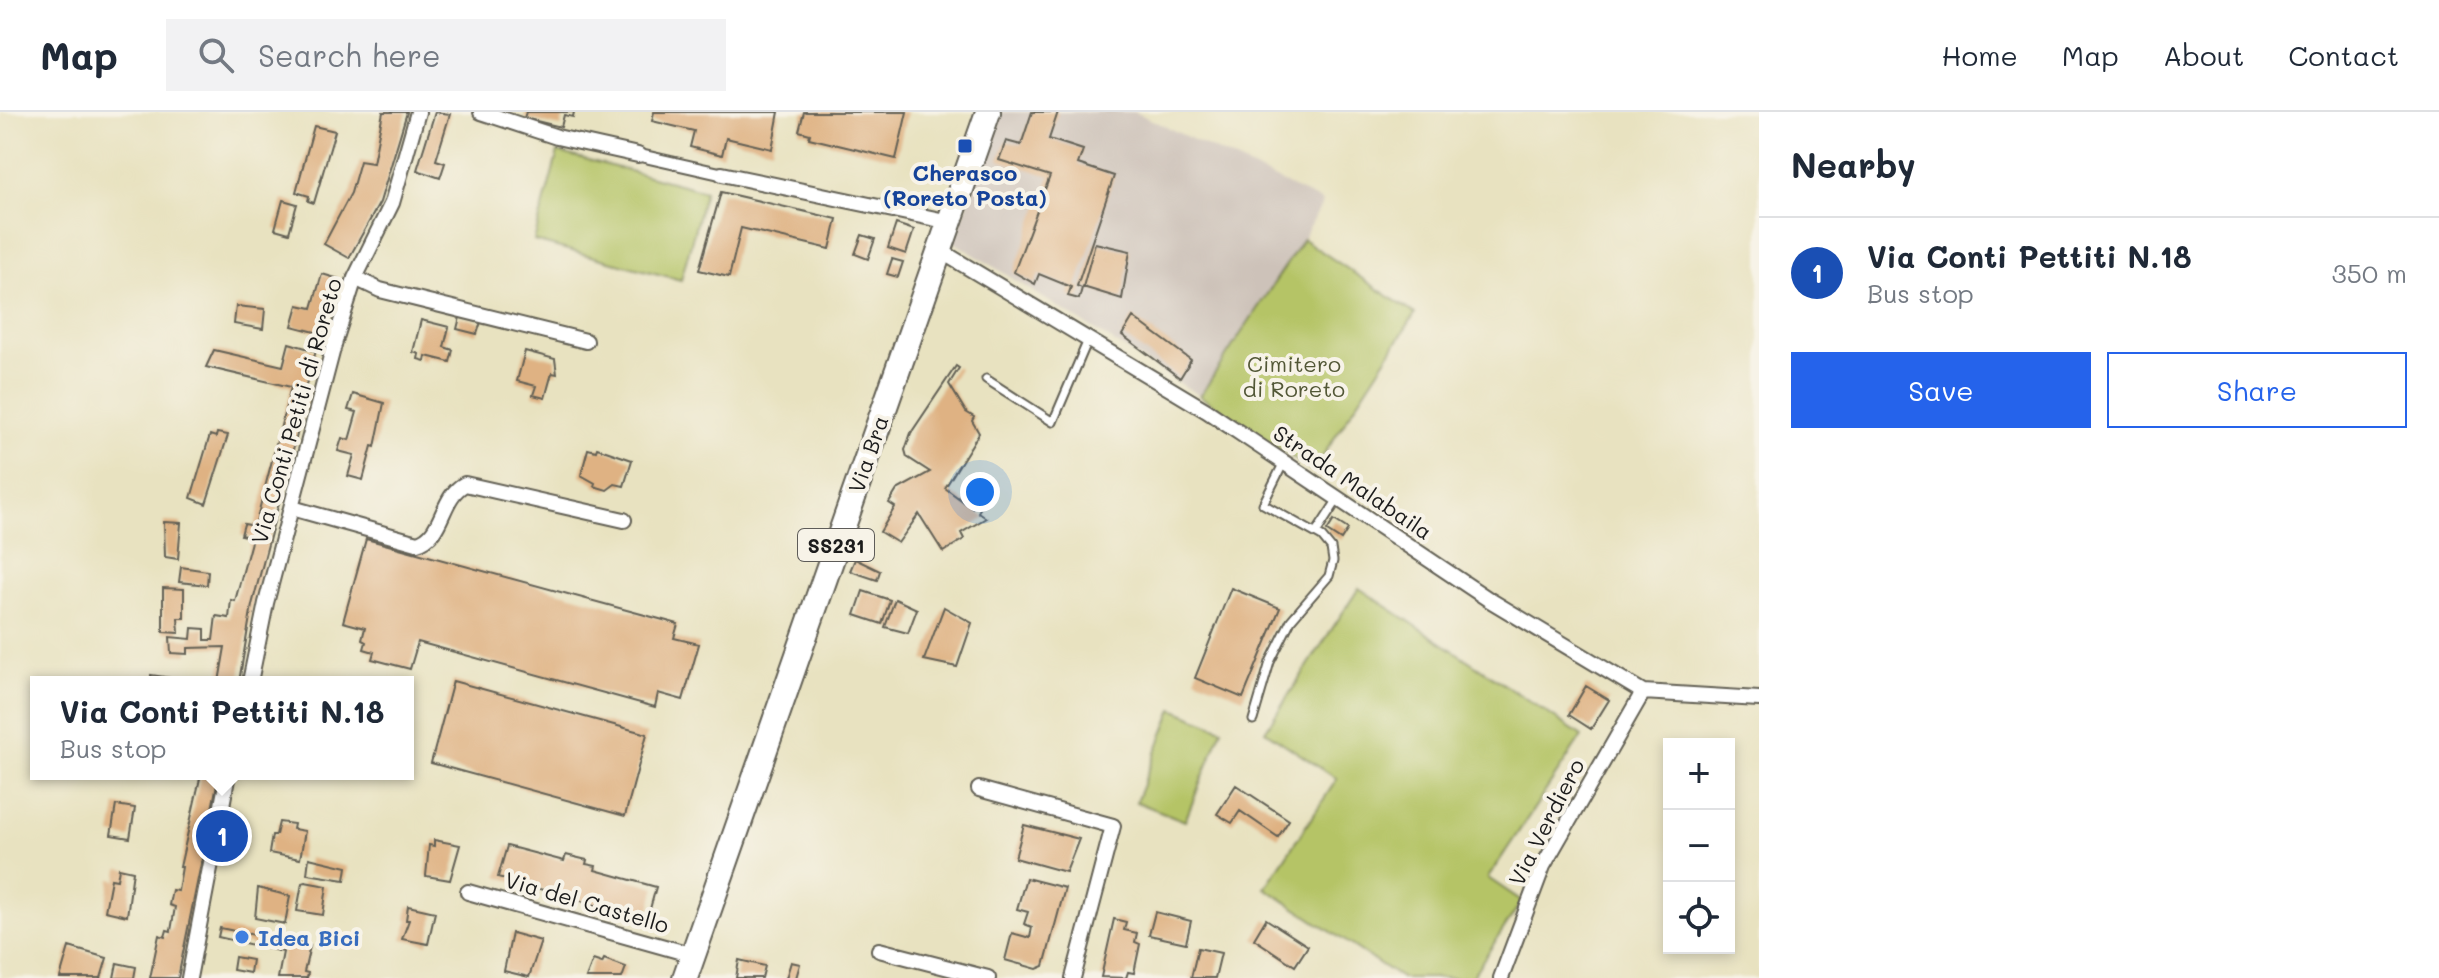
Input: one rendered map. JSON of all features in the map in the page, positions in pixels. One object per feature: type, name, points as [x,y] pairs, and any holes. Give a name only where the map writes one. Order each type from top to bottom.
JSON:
[{"type":"main road","name":"Via Bra","points":[[689,967],[988,112]]},
{"type":"street","name":"Via Conti Petiti di Roreto","points":[[251,676],[292,508],[355,278],[392,203],[418,112]]},
{"type":"street","points":[[481,112],[557,137],[950,222]]},
{"type":"street","name":"Strada Malabaila","points":[[939,250],[1284,462],[1488,599],[1643,692],[1759,699]]},
{"type":"street","points":[[355,278],[380,290],[586,341]]},
{"type":"street","points":[[292,508],[417,543],[431,536],[450,496],[465,484],[624,520]]},
{"type":"street","name":"Via Verdiero","points":[[1501,978],[1543,866],[1643,692]]},
{"type":"street","points":[[189,978],[227,780]]},
{"type":"street","points":[[979,789],[1113,826],[1073,978]]},
{"type":"street","name":"Via del Castello","points":[[468,892],[689,967]]},
{"type":"street","points":[[879,950],[988,978]]},
{"type":"lane","points":[[986,379],[1053,422],[1088,340]]},
{"type":"lane","points":[[1253,720],[1270,662],[1291,620],[1331,570],[1331,548],[1316,533],[1263,504],[1284,462]]},
{"type":"lane","points":[[1316,533],[1338,499]]},
{"type":"shaded area","points":[[999,112],[1135,112],[1323,202],[1303,239],[1200,396],[954,242]]},
{"type":"green space","points":[[558,152],[705,191],[681,280],[534,241]]},
{"type":"green space","name":"Cimitero di Roreto","points":[[1303,239],[1415,314],[1313,471],[1200,396]]},
{"type":"green space","points":[[1359,588],[1582,736],[1488,878],[1522,901],[1471,978],[1401,978],[1265,888],[1337,779],[1265,731]]},
{"type":"green space","points":[[1173,709],[1222,729],[1185,821],[1136,802]]},
{"type":"building","points":[[383,112],[407,112],[380,202],[349,258],[324,244],[351,193],[360,161],[373,163]]},
{"type":"building","points":[[435,112],[450,114],[436,160],[445,163],[440,178],[417,170]]},
{"type":"building","points":[[526,112],[574,112],[573,117],[564,115],[561,127],[524,118]]},
{"type":"building","points":[[654,112],[779,112],[772,149],[726,138],[722,155],[690,147],[694,131],[652,121]]},
{"type":"building","points":[[804,112],[907,112],[896,159],[809,138],[810,134],[799,131]]},
{"type":"building","points":[[1032,112],[1058,112],[1049,139],[1083,150],[1078,164],[1114,176],[1077,286],[1082,288],[1079,299],[1068,296],[1071,287],[1039,274],[1035,284],[1014,272],[1050,176],[999,160],[1006,141],[1021,145]]},
{"type":"building","points":[[314,126],[335,131],[314,203],[308,201],[309,196],[296,192]]},
{"type":"building","points":[[721,192],[837,219],[830,249],[741,228],[729,277],[699,270]]},
{"type":"building","points":[[283,200],[297,204],[289,233],[275,229]]},
{"type":"building","points":[[896,224],[914,230],[906,254],[888,248]]},
{"type":"building","points":[[862,235],[875,239],[868,259],[855,254]]},
{"type":"building","points":[[1095,243],[1130,251],[1122,299],[1083,287]]},
{"type":"building","points":[[892,259],[903,262],[898,277],[887,274]]},
{"type":"building","points":[[322,274],[339,279],[323,334],[292,326],[298,305],[312,308]]},
{"type":"building","points":[[236,306],[265,309],[263,329],[234,324]]},
{"type":"building","points":[[460,317],[481,322],[477,334],[457,329]]},
{"type":"building","points":[[1133,317],[1191,360],[1180,378],[1122,335]]},
{"type":"building","points":[[421,320],[449,327],[444,347],[453,350],[450,362],[426,356],[425,361],[418,359],[419,354],[413,352]]},
{"type":"building","points":[[289,343],[316,351],[305,388],[309,389],[252,605],[240,676],[220,676],[225,647],[188,648],[188,654],[171,653],[170,637],[191,639],[192,628],[205,629],[205,640],[213,640],[216,616],[229,618],[231,600],[235,601],[252,538],[241,535],[244,524],[255,526],[291,387],[206,367],[214,350],[283,366]]},
{"type":"building","points":[[525,351],[555,359],[557,374],[552,373],[545,398],[533,395],[536,386],[517,381]]},
{"type":"building","points":[[956,366],[959,368],[949,384],[966,412],[974,417],[972,421],[979,433],[945,488],[972,508],[975,503],[981,507],[978,512],[986,518],[961,533],[964,539],[943,552],[919,514],[898,543],[880,532],[895,507],[889,503],[897,490],[930,472],[907,457],[905,450],[911,433]]},
{"type":"building","points":[[353,394],[384,403],[375,447],[372,446],[363,480],[348,476],[354,455],[338,451],[342,438],[349,440],[357,412],[348,410]]},
{"type":"building","points":[[217,433],[228,435],[206,504],[191,498],[210,435],[216,437]]},
{"type":"building","points":[[597,448],[632,460],[624,486],[615,484],[607,490],[594,486],[595,483],[581,475],[588,449],[596,451]]},
{"type":"building","points":[[1334,520],[1348,529],[1341,540],[1327,531]]},
{"type":"building","points":[[164,522],[181,523],[178,559],[165,557]]},
{"type":"building","points":[[366,539],[678,624],[674,638],[699,644],[683,700],[658,693],[655,707],[418,642],[410,669],[372,659],[374,652],[364,649],[366,642],[362,640],[365,628],[343,622]]},
{"type":"building","points":[[855,559],[880,571],[877,580],[850,571]]},
{"type":"building","points":[[181,567],[208,571],[207,585],[179,582]]},
{"type":"building","points":[[163,588],[184,589],[184,618],[178,618],[179,633],[163,632]]},
{"type":"building","points":[[1231,588],[1280,608],[1243,698],[1195,678]]},
{"type":"building","points":[[863,591],[890,600],[882,624],[855,615]]},
{"type":"building","points":[[895,599],[917,609],[908,633],[885,627]]},
{"type":"building","points":[[944,607],[972,623],[957,667],[924,660]]},
{"type":"building","points":[[453,681],[647,734],[625,816],[431,763]]},
{"type":"building","points":[[1586,686],[1609,700],[1591,729],[1569,715]]},
{"type":"building","points":[[200,780],[218,780],[178,978],[150,978],[159,935],[165,937],[167,930],[171,931],[175,907],[169,905],[172,890],[178,891],[180,867]]},
{"type":"building","points":[[1236,785],[1289,820],[1278,837],[1240,811],[1232,823],[1217,814]]},
{"type":"building","points":[[116,805],[135,808],[130,838],[111,835]]},
{"type":"building","points":[[279,822],[294,824],[293,829],[305,831],[300,859],[269,853],[272,835],[276,835]]},
{"type":"building","points":[[1024,825],[1079,839],[1066,872],[1015,858]]},
{"type":"building","points":[[434,840],[460,845],[450,880],[426,876],[429,845],[434,846]]},
{"type":"building","points":[[507,846],[564,861],[566,855],[587,860],[586,864],[596,866],[595,870],[656,887],[647,920],[498,877]]},
{"type":"building","points":[[309,858],[347,867],[345,880],[307,874]]},
{"type":"building","points":[[119,868],[133,871],[127,916],[105,911],[111,879],[117,880]]},
{"type":"building","points":[[1026,878],[1065,888],[1044,966],[1037,969],[1005,960],[1012,933],[1030,938],[1032,927],[1024,924],[1028,912],[1017,909]]},
{"type":"building","points":[[302,883],[327,886],[323,915],[297,911]]},
{"type":"building","points":[[258,888],[290,896],[285,924],[255,918]]},
{"type":"building","points":[[408,906],[435,912],[428,944],[402,939],[409,920],[406,920]]},
{"type":"building","points":[[1155,912],[1191,921],[1186,943],[1149,935]]},
{"type":"building","points":[[1114,919],[1126,922],[1124,930],[1137,933],[1135,942],[1140,944],[1134,973],[1128,972],[1126,978],[1101,977]]},
{"type":"building","points":[[1266,919],[1308,946],[1295,966],[1254,939]]},
{"type":"building","points":[[220,928],[310,946],[304,972],[308,973],[307,978],[278,978],[283,952],[218,937]]},
{"type":"building","points":[[512,933],[541,941],[529,977],[504,971]]},
{"type":"building","points":[[69,947],[107,958],[101,978],[60,978]]},
{"type":"building","points":[[1198,948],[1221,953],[1215,978],[1191,978]]},
{"type":"building","points":[[235,957],[252,960],[250,973],[233,970]]},
{"type":"building","points":[[604,959],[626,967],[622,978],[586,978],[593,960],[602,963]]},
{"type":"building","points":[[739,960],[765,966],[762,978],[736,978]]},
{"type":"building","points":[[791,962],[800,964],[796,978],[786,978]]},
{"type":"building","points":[[117,963],[136,967],[134,978],[114,978]]},
{"type":"place","name":"Cherasco (Roreto Posta)","points":[[965,146]]},
{"type":"place","name":"Via Conti Pettiti N.18","points":[[222,836]]},
{"type":"place","name":"Idea Bici","points":[[242,937]]}]
